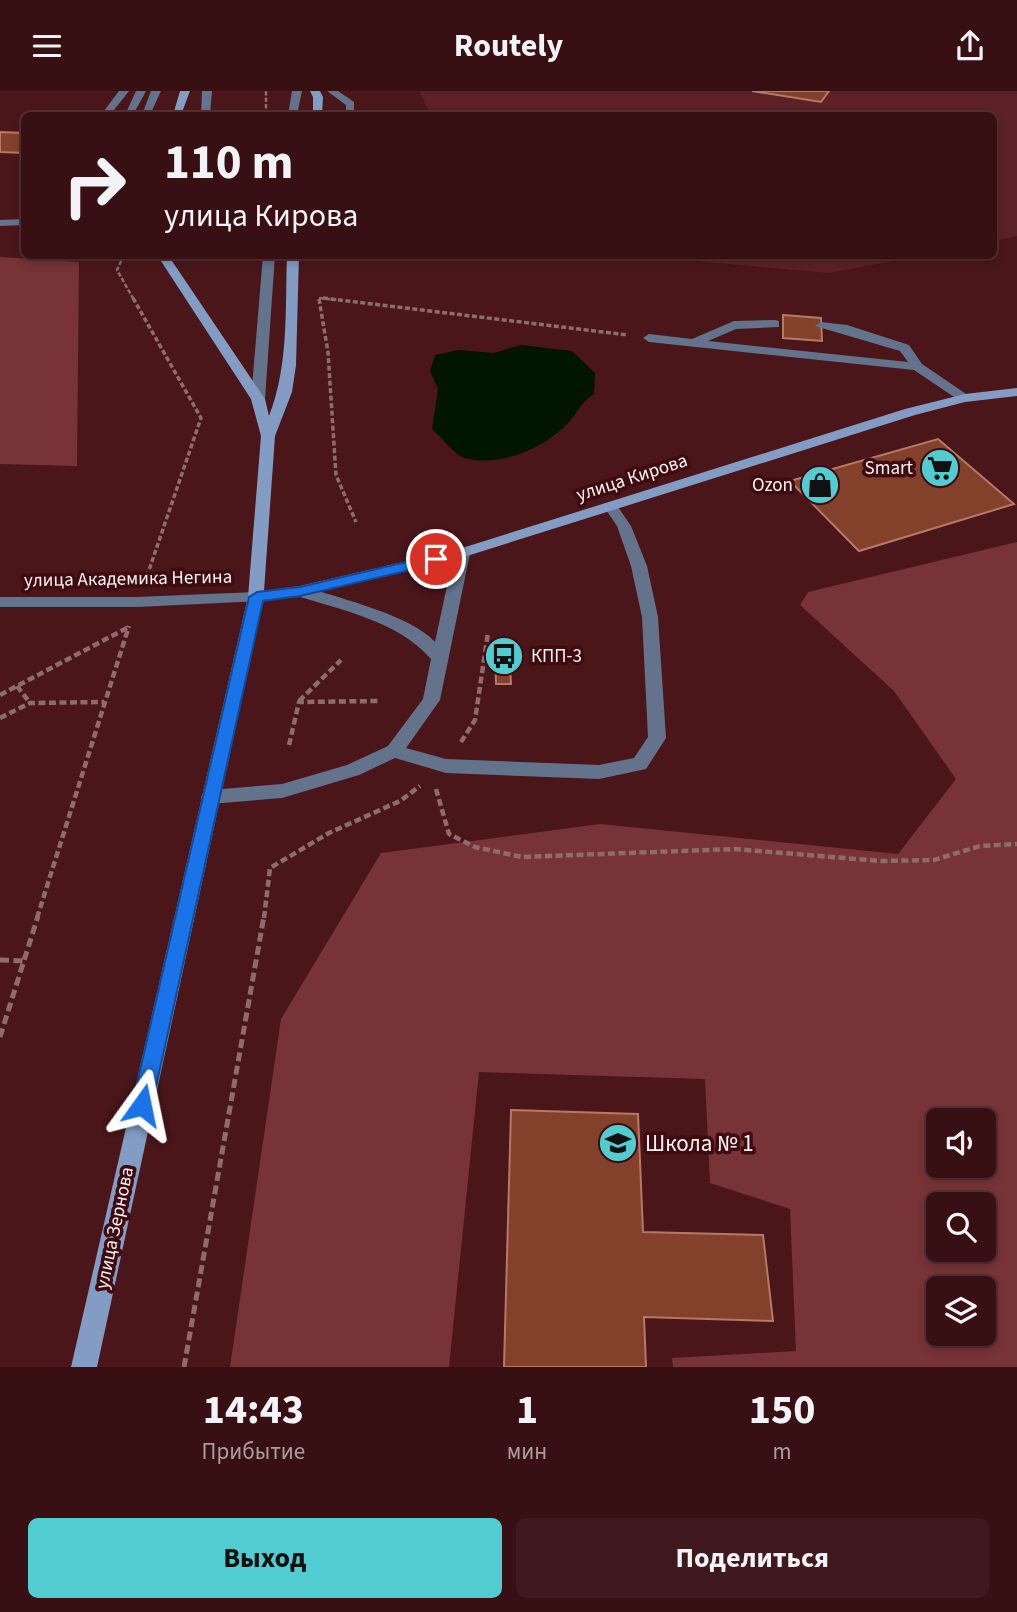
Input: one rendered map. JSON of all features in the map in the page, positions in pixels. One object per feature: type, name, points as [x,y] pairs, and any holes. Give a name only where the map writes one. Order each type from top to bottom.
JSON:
[{"type":"main road","points":[[178,112],[186,91]]},
{"type":"main road","points":[[315,91],[318,97],[317,112]]},
{"type":"main road","points":[[165,259],[258,399],[268,436]]},
{"type":"main road","points":[[268,436],[285,392],[290,365],[293,259]]},
{"type":"main road","name":"улица Кирова","points":[[257,597],[300,591],[462,553],[910,411],[965,398],[1017,392]]},
{"type":"main road","name":"улица Зернова","points":[[84,1367],[257,597],[268,436]]},
{"type":"lane","points":[[107,112],[124,91]]},
{"type":"lane","points":[[130,112],[141,91]]},
{"type":"lane","points":[[147,112],[156,91]]},
{"type":"lane","points":[[206,112],[207,91]]},
{"type":"lane","points":[[294,112],[298,91]]},
{"type":"lane","points":[[332,91],[351,104],[350,112]]},
{"type":"lane","points":[[0,223],[21,222]]},
{"type":"lane","points":[[258,399],[270,259]]},
{"type":"lane","points":[[693,342],[734,325],[775,324]]},
{"type":"lane","points":[[821,326],[847,329],[905,348],[917,367],[965,398]]},
{"type":"lane","points":[[649,338],[917,367]]},
{"type":"lane","points":[[394,751],[440,770],[599,772],[640,764],[657,738],[650,617],[635,556],[624,526],[611,507]]},
{"type":"lane","points":[[210,797],[282,791],[354,770],[394,751],[431,700],[462,553]]},
{"type":"lane","points":[[300,591],[377,616],[423,639],[441,659]]},
{"type":"lane","name":"улица Академика Негина","points":[[0,603],[137,602],[257,597]]},
{"type":"path","points":[[266,91],[266,112]]},
{"type":"path","points":[[0,1037],[128,628],[201,418],[117,270],[122,259]]},
{"type":"path","points":[[356,521],[336,475],[328,352],[319,297],[649,338]]},
{"type":"path","points":[[0,695],[128,628]]},
{"type":"path","points":[[184,1367],[262,933],[270,869],[329,833],[400,801],[440,770],[475,720],[488,633]]},
{"type":"path","points":[[289,745],[299,702],[341,660]]},
{"type":"path","points":[[17,686],[30,703]]},
{"type":"path","points":[[299,702],[379,701]]},
{"type":"path","points":[[0,718],[30,703],[105,702]]},
{"type":"path","points":[[440,770],[437,800],[449,834],[475,847],[522,857],[734,849],[881,861],[934,860],[980,846],[1017,844]]},
{"type":"path","points":[[0,960],[25,961]]},
{"type":"shaded area","points":[[419,91],[1017,91],[1017,236],[997,240],[997,112],[430,112]]},
{"type":"shaded area","points":[[0,257],[79,262],[77,466],[0,464]]},
{"type":"shaded area","points":[[673,259],[903,259],[829,273]]},
{"type":"shaded area","points":[[521,345],[572,351],[595,373],[594,394],[559,431],[535,447],[507,458],[493,460],[461,456],[432,429],[438,389],[430,371],[435,355],[459,350],[493,353]]},
{"type":"shaded area","name":"Школа № 1","points":[[1017,542],[1017,1367],[673,1367],[672,1358],[796,1351],[790,1209],[710,1183],[705,1079],[479,1072],[449,1367],[230,1367],[281,1019],[381,853],[600,824],[898,854],[956,779],[894,691],[800,605],[808,592]]},
{"type":"building","points":[[752,91],[829,91],[821,102]]},
{"type":"building","points":[[0,132],[21,133],[21,153],[0,152]]},
{"type":"building","points":[[783,315],[821,318],[822,341],[783,338]]},
{"type":"building","points":[[938,439],[1014,504],[859,551],[790,481]]},
{"type":"building","points":[[509,650],[511,684],[496,684],[495,651]]},
{"type":"building","points":[[511,1110],[638,1114],[643,1232],[763,1235],[773,1321],[644,1317],[646,1367],[504,1367]]},
{"type":"place","name":"Smart","points":[[940,468]]},
{"type":"place","name":"Ozon","points":[[820,485]]},
{"type":"place","name":"КПП-3","points":[[504,656]]},
{"type":"place","name":"Школа № 1","points":[[618,1143]]},
{"type":"route","points":[[142,1105],[257,597],[300,591],[436,559]]}]
